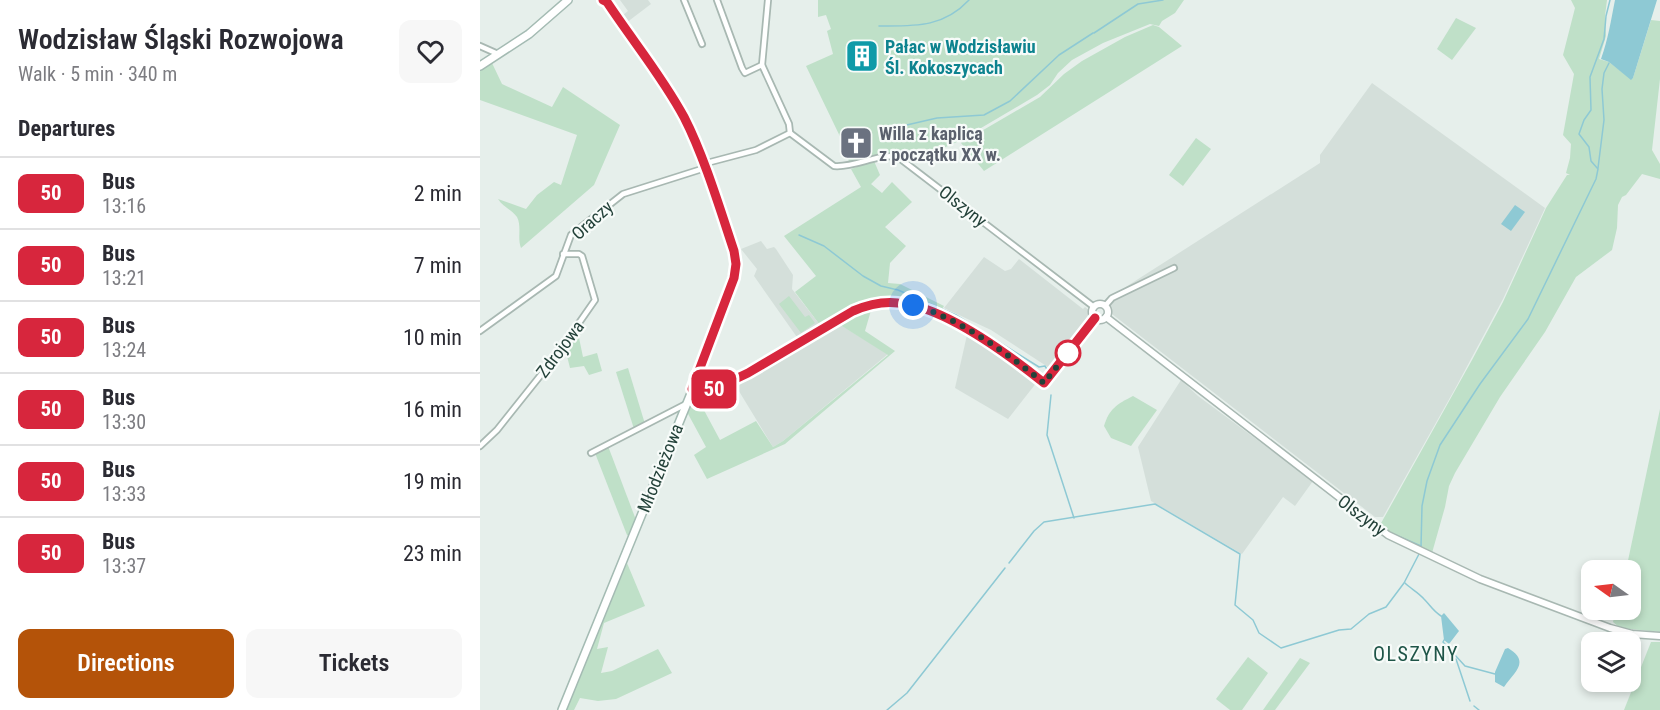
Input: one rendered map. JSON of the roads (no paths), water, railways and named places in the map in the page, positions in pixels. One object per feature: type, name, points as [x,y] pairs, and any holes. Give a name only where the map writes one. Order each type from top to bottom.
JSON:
[{"type":"main road","points":[[480,66],[529,34],[568,0]]},
{"type":"main road","name":"Młodzieżowa","points":[[562,710],[692,389],[735,270],[734,251],[685,119],[672,96],[605,1]]},
{"type":"street","points":[[684,0],[702,44]]},
{"type":"street","points":[[717,0],[742,69],[745,73],[762,65]]},
{"type":"street","points":[[768,0],[762,65],[789,124],[790,133]]},
{"type":"street","points":[[480,46],[498,54]]},
{"type":"street","name":"Oraczy","points":[[480,331],[556,276],[568,239],[578,228],[623,194],[756,150],[790,133]]},
{"type":"street","name":"Olszyny","points":[[790,133],[834,166],[842,167],[889,155],[898,158],[1094,308]]},
{"type":"street","name":"Zdrojowa","points":[[480,446],[497,430],[556,356],[595,300],[582,256],[563,254]]},
{"type":"street","points":[[1105,306],[1112,298],[1174,268]]},
{"type":"street","points":[[692,389],[710,391],[748,373],[853,311],[870,305],[891,302],[920,307],[958,325],[1006,354],[1044,383],[1095,318]]},
{"type":"street","points":[[1099,304],[1105,306],[1106,317],[1101,320],[1095,318],[1092,313],[1094,308],[1099,304]]},
{"type":"street","name":"Olszyny","points":[[1106,317],[1388,535],[1480,579],[1610,628],[1632,634],[1660,636]]},
{"type":"street","points":[[591,453],[686,404]]},
{"type":"water","points":[[1615,0],[1657,0],[1631,80],[1609,62],[1601,59]]},
{"type":"water","points":[[1515,205],[1525,212],[1511,231],[1501,224]]},
{"type":"water","points":[[1444,613],[1459,631],[1449,644],[1444,640],[1441,616]]},
{"type":"water","points":[[1508,648],[1515,653],[1519,663],[1516,672],[1504,687],[1495,682],[1495,672],[1505,649]]},
{"type":"waterway","points":[[879,26],[916,25],[938,21],[949,16],[969,0]]},
{"type":"waterway","points":[[1094,33],[1138,4],[1163,0]]},
{"type":"waterway","points":[[1421,547],[1422,506],[1427,481],[1440,445],[1480,384],[1528,319],[1596,179],[1598,169],[1591,161],[1589,147],[1579,134],[1591,110],[1590,77],[1604,39],[1610,0]]},
{"type":"waterway","points":[[898,127],[937,118],[984,115],[1010,101],[1059,55],[1093,33]]},
{"type":"waterway","points":[[1598,168],[1604,120],[1602,89],[1604,73],[1609,63]]},
{"type":"waterway","points":[[799,235],[824,246],[863,276],[881,286],[898,290],[956,315],[1039,367],[1045,366],[1048,371]]},
{"type":"waterway","points":[[1051,395],[1047,435],[1074,518]]},
{"type":"waterway","points":[[1009,563],[1044,522],[1155,504],[1240,554],[1235,605],[1253,620],[1259,633],[1281,648],[1339,630],[1351,629],[1369,614],[1386,607],[1404,583],[1419,554]]},
{"type":"waterway","points":[[1391,533],[1421,546]]},
{"type":"waterway","points":[[887,710],[907,693],[1005,568]]},
{"type":"waterway","points":[[1405,583],[1441,616]]},
{"type":"waterway","points":[[1444,640],[1443,642],[1465,666],[1495,674]]},
{"type":"waterway","points":[[1456,659],[1470,701]]},
{"type":"waterway","points":[[1474,706],[1479,710]]},
{"type":"place","name":"Pałac w Wodzisławiu Śl. Kokoszycach","points":[[862,56]]},
{"type":"place","name":"Willa z kaplicą z początku XX w.","points":[[856,143]]},
{"type":"district","name":"OLSZYNY","points":[[1416,654]]}]
